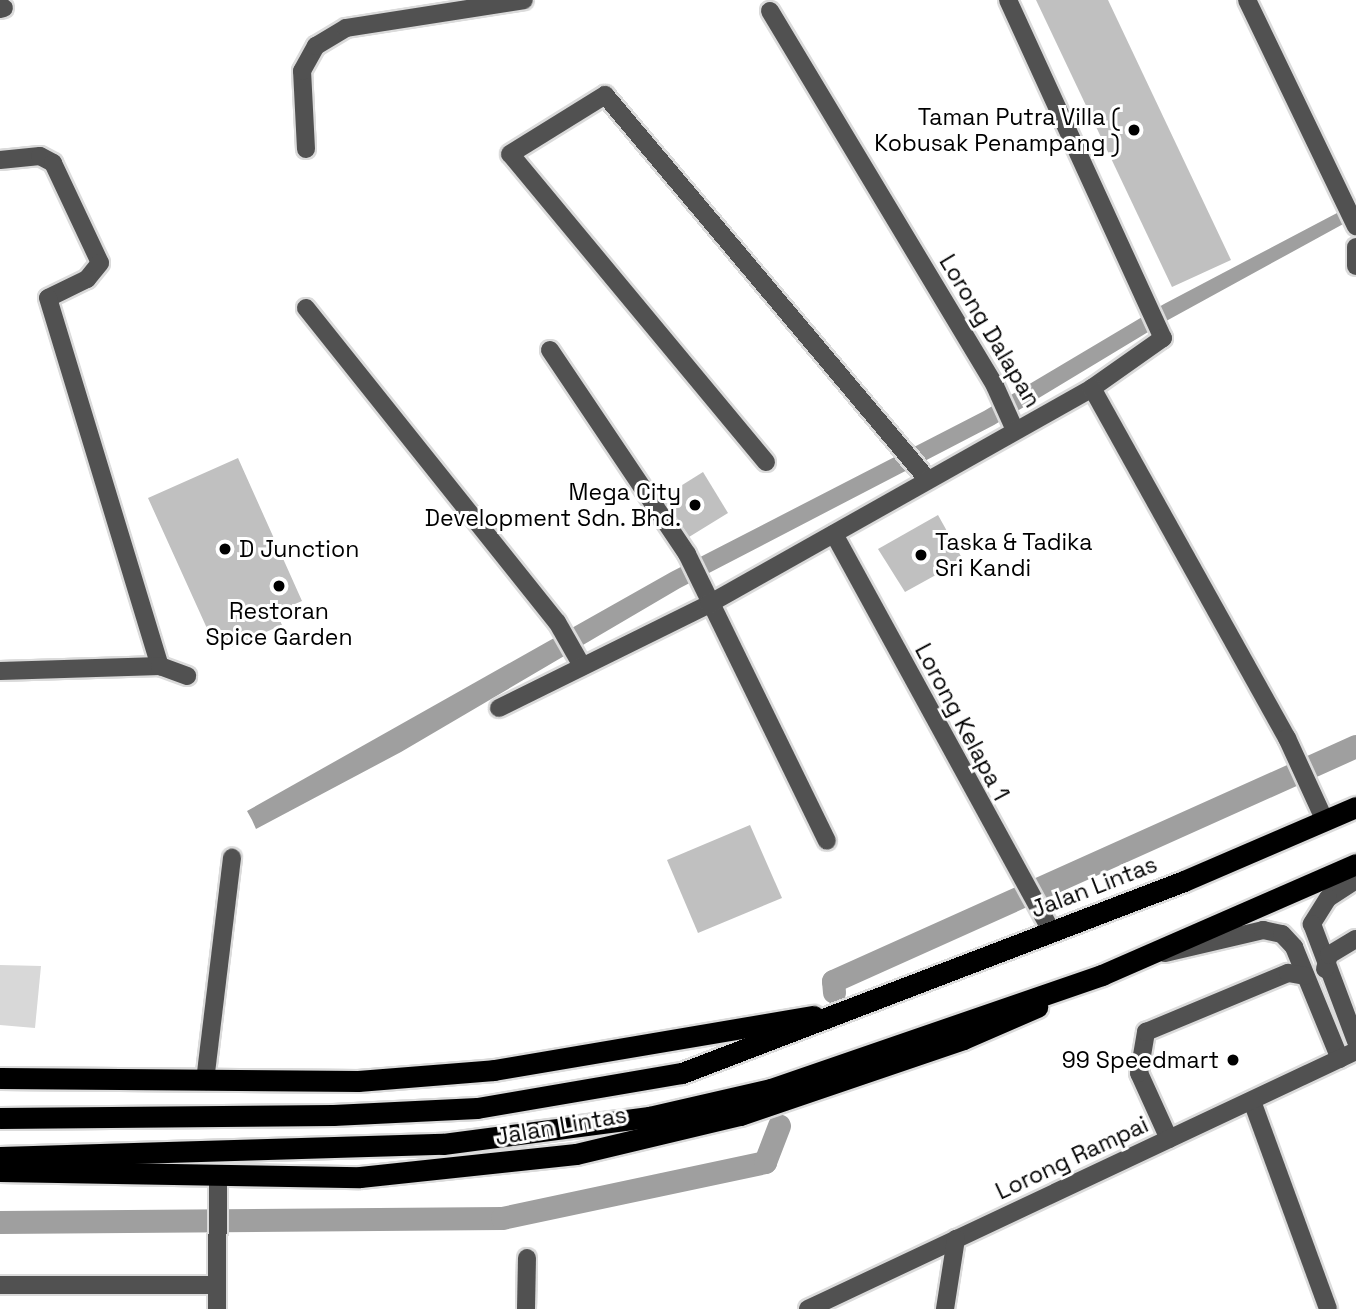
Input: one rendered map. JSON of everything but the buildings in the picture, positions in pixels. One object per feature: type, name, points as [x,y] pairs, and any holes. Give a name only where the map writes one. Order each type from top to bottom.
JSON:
[{"type":"highway","name":"Jalan Lintas","points":[[0,1118],[333,1115],[477,1108],[682,1073],[859,1007],[1044,923],[1325,821],[1356,807]]},
{"type":"highway","name":"Jalan Lintas","points":[[0,1171],[360,1177],[520,1162],[740,1115],[963,1039],[1356,864]]},
{"type":"highway","name":"Jalan Lintas","points":[[0,1157],[443,1144],[649,1117],[771,1089],[1102,975]]},
{"type":"highway","name":"Jalan Lintas","points":[[0,1078],[358,1081],[494,1070],[859,1007]]},
{"type":"street","points":[[306,149],[302,71],[316,46],[346,28],[470,6],[524,0]]},
{"type":"street","name":"Lorong Dalapan","points":[[770,11],[995,386],[1014,428],[1092,388],[1163,338],[1142,283],[1008,0]]},
{"type":"street","points":[[1247,0],[1356,226]]},
{"type":"street","points":[[766,462],[510,154],[605,95],[922,474]]},
{"type":"street","points":[[0,160],[40,156],[53,163],[100,263],[88,279],[48,298],[160,666]]},
{"type":"street","points":[[1356,247],[1356,266]]},
{"type":"street","points":[[306,308],[557,622],[578,659]]},
{"type":"street","points":[[551,350],[687,554],[709,604],[827,841]]},
{"type":"street","points":[[1092,388],[1287,738],[1309,793],[1325,821]]},
{"type":"street","points":[[499,708],[578,659],[709,604],[834,534],[922,474],[1014,428]]},
{"type":"street","name":"Lorong Kelapa 1","points":[[834,534],[1016,876],[1044,923]]},
{"type":"street","points":[[0,671],[160,666],[187,676]]},
{"type":"street","points":[[205,1081],[232,858]]},
{"type":"street","points":[[1356,880],[1328,898],[1312,924],[1325,969],[1356,1041]]},
{"type":"street","points":[[1153,954],[1272,930],[1294,947],[1305,976],[1348,1055]]},
{"type":"street","points":[[1325,969],[1329,955],[1356,939]]},
{"type":"street","points":[[1169,1139],[1139,1073],[1146,1032],[1288,973],[1305,976]]},
{"type":"street","name":"Lorong Rampai","points":[[808,1309],[1348,1055]]},
{"type":"street","points":[[1252,1101],[1328,1309]]},
{"type":"street","points":[[217,1309],[218,1175]]},
{"type":"street","points":[[945,1309],[956,1239]]},
{"type":"street","points":[[526,1309],[527,1258]]},
{"type":"street","points":[[0,1285],[217,1285]]},
{"type":"shaded area","points":[[1356,203],[1356,217],[1168,320],[994,425],[680,588],[401,752],[256,829],[247,811],[671,572],[984,411],[1164,304]]},
{"type":"shaded area","points":[[0,965],[41,966],[35,1028],[0,1025]]},
{"type":"waterway","points":[[834,992],[833,981],[1356,746]]},
{"type":"waterway","points":[[0,1222],[502,1218],[765,1162],[779,1126]]},
{"type":"place","name":"Taman Putra Villa ( Kobusak Penampang )","points":[[1134,130]]},
{"type":"place","name":"Mega City Development Sdn. Bhd.","points":[[695,505]]},
{"type":"place","name":"D Junction","points":[[225,549]]},
{"type":"place","name":"Taska & Tadika Sri Kandi","points":[[921,555]]},
{"type":"place","name":"Restoran Spice Garden","points":[[279,586]]},
{"type":"place","name":"99 Speedmart","points":[[1233,1060]]}]
